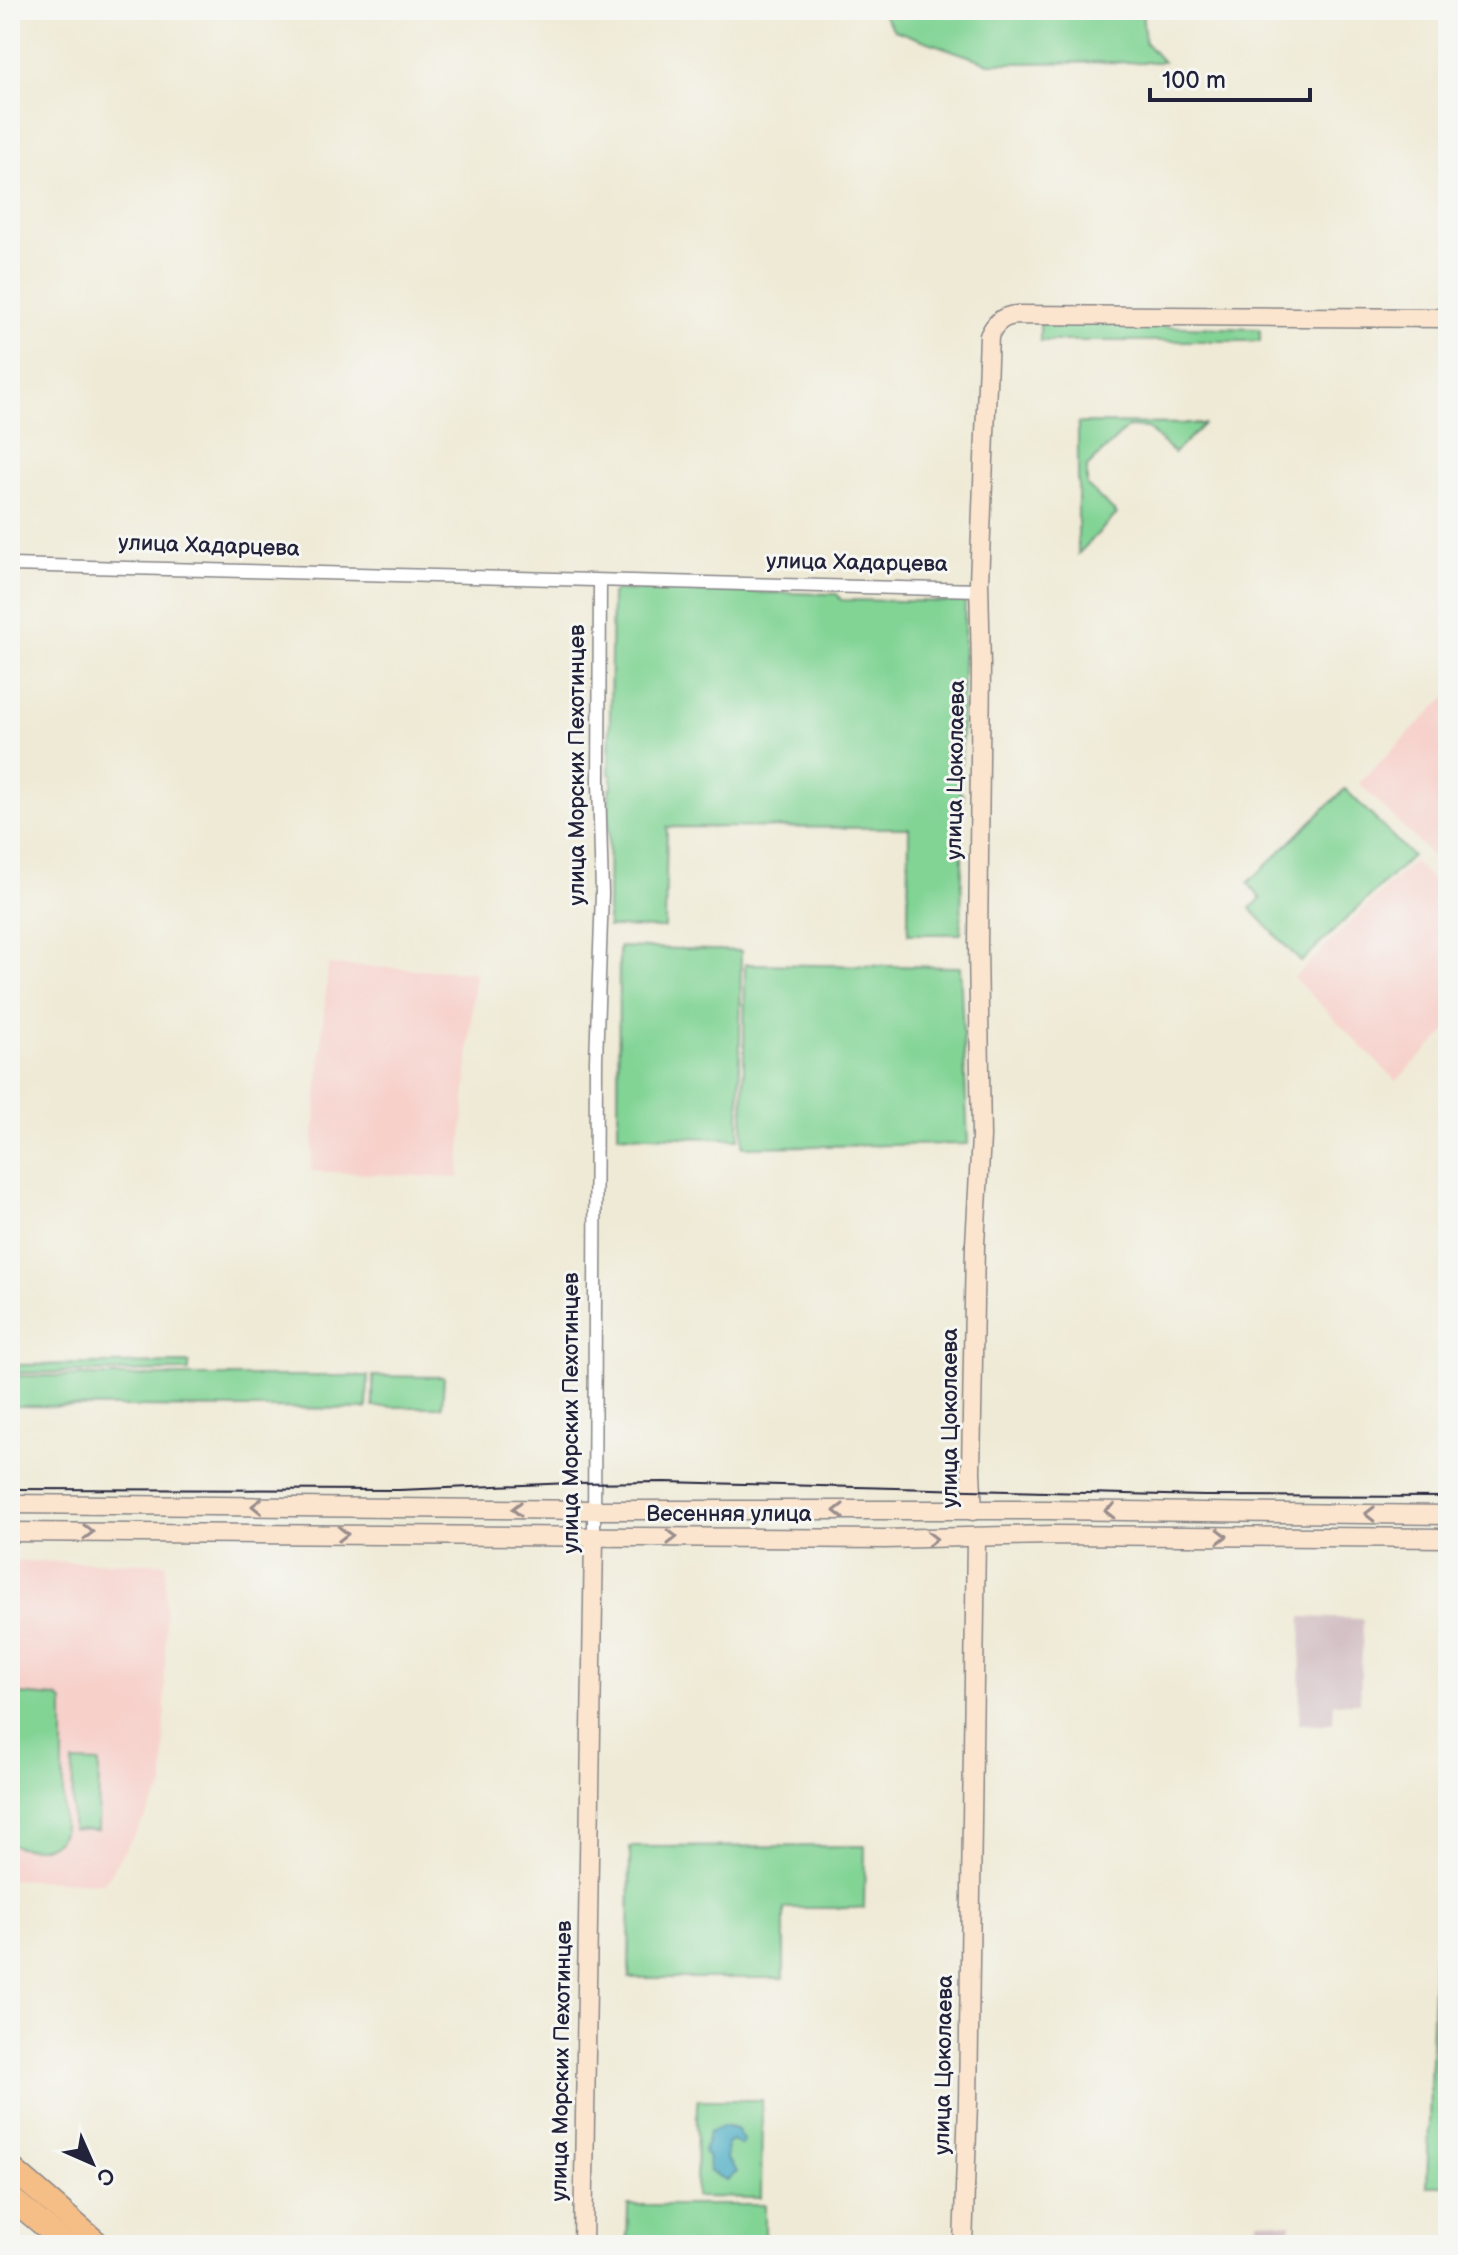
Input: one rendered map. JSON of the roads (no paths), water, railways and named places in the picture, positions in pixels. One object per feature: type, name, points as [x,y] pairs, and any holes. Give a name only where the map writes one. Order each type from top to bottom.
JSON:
[{"type":"highway","points":[[10,2167],[100,2245]]},
{"type":"highway","points":[[10,2197],[67,2245]]},
{"type":"street","name":"улица Хадарцева","points":[[10,565],[979,590],[988,345],[993,328],[1007,316],[1448,318]]},
{"type":"street","name":"улица Морских Пехотинцев","points":[[583,2245],[595,1510],[596,1060],[602,906],[600,581]]},
{"type":"street","name":"улица Цоколаева","points":[[963,2245],[976,1538],[971,1472],[975,1244],[981,1137],[979,590]]},
{"type":"street","name":"Весенняя улица","points":[[10,1504],[1448,1515]]},
{"type":"street","name":"Весенняя улица","points":[[10,1532],[594,1537],[976,1538],[1052,1535],[1448,1538]]},
{"type":"water","points":[[723,2126],[736,2129],[744,2141],[741,2145],[732,2141],[727,2144],[726,2159],[737,2172],[727,2180],[709,2171],[704,2151],[709,2132]]},
{"type":"tram line","points":[[10,1489],[399,1490],[665,1482],[1204,1496],[1448,1497]]}]
